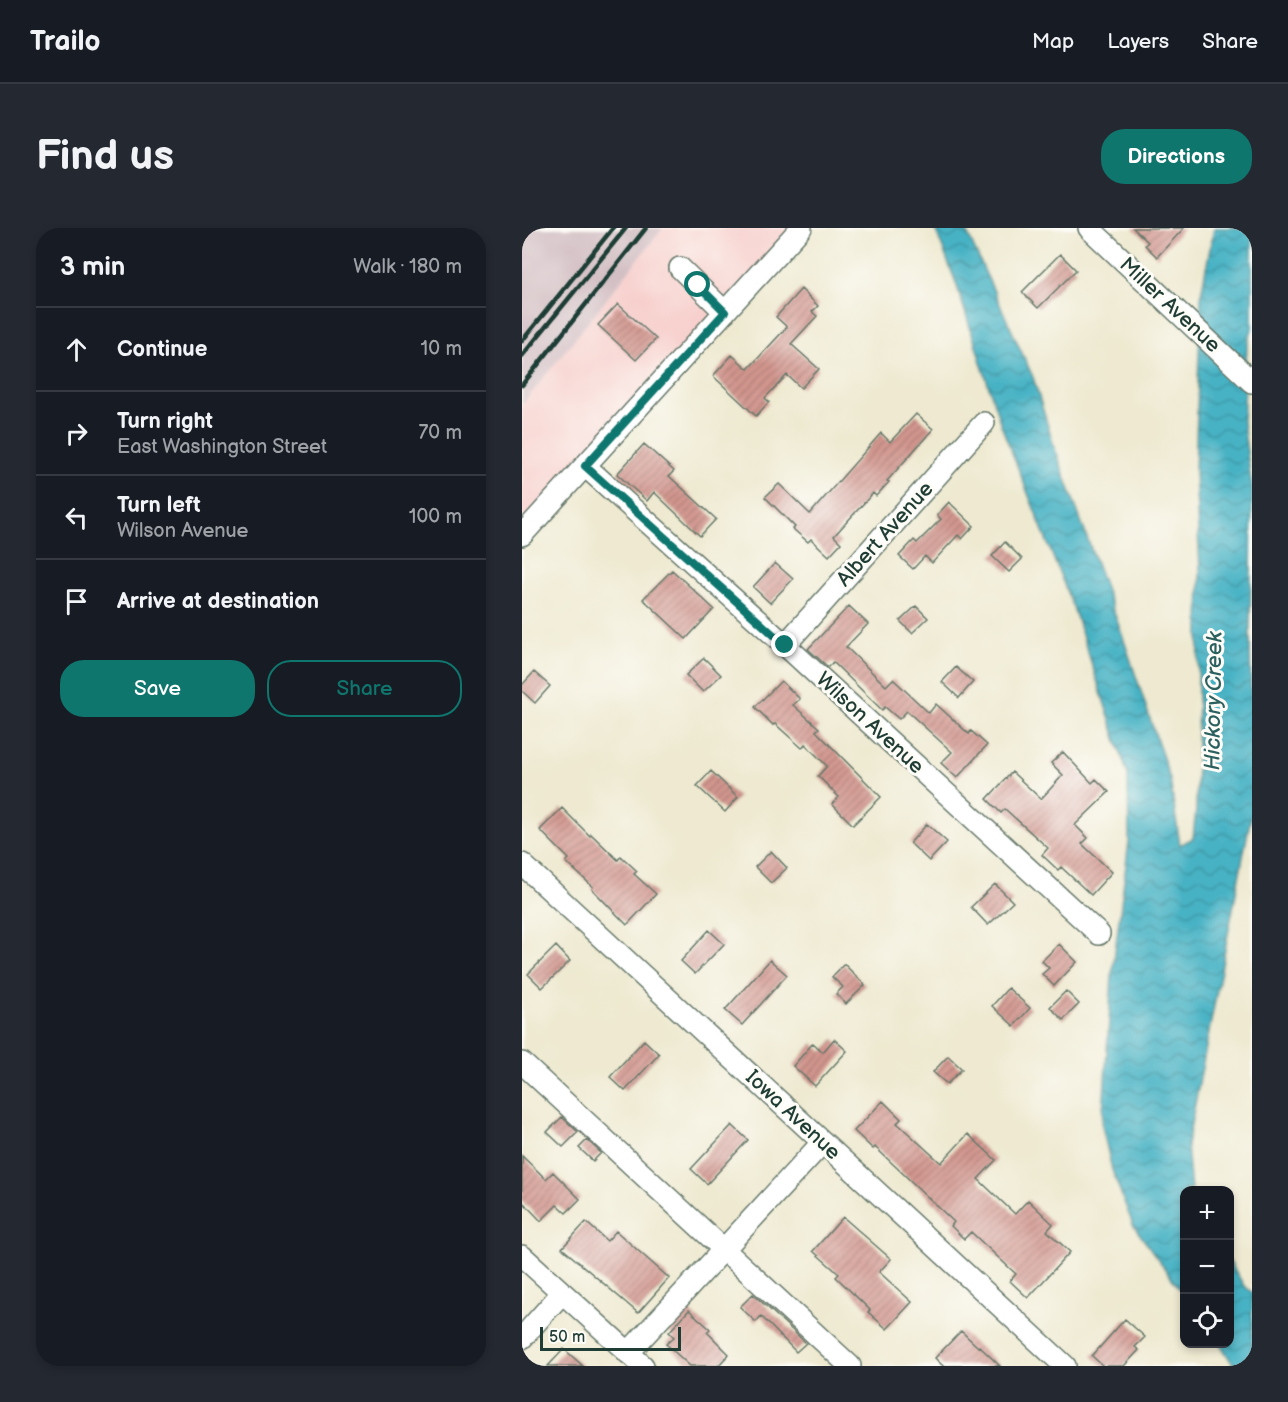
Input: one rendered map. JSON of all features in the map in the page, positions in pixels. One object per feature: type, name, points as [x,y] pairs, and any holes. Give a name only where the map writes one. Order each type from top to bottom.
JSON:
[{"type":"street","points":[[522,535],[801,228]]},
{"type":"street","name":"Miller Avenue","points":[[1089,228],[1252,382]]},
{"type":"street","points":[[680,268],[725,312]]},
{"type":"street","name":"Albert Avenue","points":[[785,645],[984,423]]},
{"type":"street","name":"Wilson Avenue","points":[[585,466],[785,645],[1099,934]]},
{"type":"street","name":"Iowa Avenue","points":[[522,864],[1065,1366]]},
{"type":"street","points":[[522,1063],[850,1366]]},
{"type":"street","points":[[522,1256],[635,1359],[724,1249],[823,1142]]},
{"type":"street","points":[[522,1338],[562,1293]]},
{"type":"shaded area","points":[[522,228],[663,228],[522,405]]},
{"type":"shaded area","points":[[663,228],[798,228],[522,532],[522,405]]},
{"type":"water","name":"Hickory Creek","points":[[935,228],[965,228],[1033,377],[1054,446],[1124,640],[1170,779],[1180,845],[1193,838],[1196,809],[1200,570],[1195,472],[1201,294],[1214,228],[1252,228],[1252,328],[1247,348],[1243,422],[1252,489],[1250,629],[1252,811],[1187,1145],[1191,1186],[1180,1186],[1180,1290],[1133,1225],[1112,1170],[1102,1126],[1112,975],[1129,841],[1128,775],[1074,610],[1001,425],[956,283]]},
{"type":"water","points":[[1234,1269],[1244,1286],[1252,1292],[1252,1366],[1234,1366],[1223,1348],[1234,1348]]},
{"type":"building","points":[[1133,228],[1184,228],[1157,257],[1145,245],[1148,242]]},
{"type":"building","points":[[1060,254],[1076,270],[1038,308],[1022,292]]},
{"type":"building","points":[[801,289],[818,306],[812,312],[817,316],[791,344],[819,369],[801,388],[787,375],[765,398],[769,402],[756,416],[713,376],[732,355],[748,369],[787,327],[776,317]]},
{"type":"building","points":[[618,304],[656,339],[636,360],[598,325]]},
{"type":"building","points":[[916,414],[933,429],[887,481],[889,482],[876,496],[873,493],[834,536],[841,543],[829,556],[811,539],[808,542],[793,529],[795,527],[765,497],[779,484],[810,514],[881,433],[890,442]]},
{"type":"building","points":[[644,444],[674,471],[669,476],[716,519],[700,536],[654,492],[647,501],[617,474]]},
{"type":"building","points":[[949,502],[974,526],[962,539],[958,535],[932,563],[925,556],[913,569],[899,556],[914,540],[917,543],[941,519],[937,515]]},
{"type":"building","points":[[1005,542],[1022,559],[1009,572],[992,556]]},
{"type":"building","points":[[775,563],[793,579],[770,603],[753,587]]},
{"type":"building","points":[[672,570],[714,609],[686,639],[643,599]]},
{"type":"building","points":[[849,606],[868,624],[846,647],[886,686],[893,679],[929,713],[936,704],[969,734],[971,731],[987,745],[957,778],[941,763],[952,752],[907,711],[899,719],[885,707],[882,710],[833,662],[828,667],[808,649]]},
{"type":"building","points":[[916,606],[928,618],[912,633],[900,621]]},
{"type":"building","points":[[704,658],[721,675],[703,692],[686,675]]},
{"type":"building","points":[[956,667],[973,682],[959,698],[942,682]]},
{"type":"building","points":[[534,672],[550,686],[535,703],[522,691],[522,685]]},
{"type":"building","points":[[781,681],[800,699],[793,705],[819,728],[816,731],[881,797],[853,825],[832,804],[839,797],[818,776],[827,766],[805,744],[802,748],[755,707]]},
{"type":"building","points":[[1063,752],[1092,783],[1096,779],[1109,792],[1075,825],[1088,838],[1082,844],[1112,872],[1091,895],[1061,867],[1058,870],[1042,855],[1048,848],[1005,809],[1001,813],[987,799],[1012,772],[1041,799],[1063,775],[1051,763]]},
{"type":"building","points":[[711,771],[738,797],[725,812],[697,786]]},
{"type":"building","points":[[562,808],[618,860],[621,856],[637,871],[634,874],[656,894],[627,925],[592,889],[593,887],[566,862],[569,859],[540,830]]},
{"type":"building","points":[[927,824],[947,842],[929,861],[910,843]]},
{"type":"building","points":[[771,851],[787,868],[771,883],[755,867]]},
{"type":"building","points":[[995,884],[1013,902],[988,925],[971,907]]},
{"type":"building","points":[[709,930],[724,944],[695,974],[681,961]]},
{"type":"building","points":[[1059,944],[1077,962],[1054,986],[1042,974],[1049,968],[1042,961]]},
{"type":"building","points":[[556,946],[570,961],[542,988],[528,974]]},
{"type":"building","points":[[770,960],[787,975],[742,1025],[725,1010]]},
{"type":"building","points":[[844,964],[865,985],[846,1004],[836,994],[843,987],[832,977]]},
{"type":"building","points":[[1008,988],[1030,1008],[1014,1026],[992,1006]]},
{"type":"building","points":[[1066,991],[1079,1004],[1063,1020],[1050,1007]]},
{"type":"building","points":[[834,1039],[847,1051],[815,1086],[793,1066],[813,1043],[823,1052]]},
{"type":"building","points":[[644,1040],[659,1054],[625,1091],[610,1077]]},
{"type":"building","points":[[948,1056],[962,1069],[947,1084],[933,1072]]},
{"type":"building","points":[[883,1101],[901,1119],[897,1123],[941,1163],[968,1134],[996,1160],[978,1179],[1015,1214],[1028,1200],[1053,1224],[1047,1231],[1070,1252],[1028,1298],[1010,1281],[1016,1274],[971,1232],[964,1239],[951,1226],[954,1222],[875,1147],[873,1149],[854,1131]]},
{"type":"building","points":[[562,1117],[578,1132],[563,1147],[547,1132]]},
{"type":"building","points":[[732,1125],[748,1140],[707,1184],[691,1169]]},
{"type":"building","points":[[587,1140],[601,1153],[593,1161],[579,1148]]},
{"type":"building","points":[[522,1156],[546,1179],[553,1172],[580,1199],[566,1213],[557,1205],[541,1221],[522,1201]]},
{"type":"building","points":[[843,1217],[891,1259],[879,1272],[912,1302],[887,1329],[836,1277],[839,1274],[813,1251]]},
{"type":"building","points":[[586,1222],[607,1241],[616,1231],[669,1278],[638,1313],[562,1248]]},
{"type":"building","points":[[753,1294],[806,1343],[796,1352],[761,1316],[756,1322],[740,1307]]},
{"type":"building","points":[[689,1310],[710,1329],[707,1332],[729,1354],[718,1366],[690,1366],[666,1344],[674,1337],[669,1332]]},
{"type":"building","points":[[1125,1319],[1145,1337],[1135,1347],[1139,1350],[1124,1366],[1103,1366],[1092,1356]]},
{"type":"building","points":[[961,1331],[1000,1366],[943,1366],[935,1358]]},
{"type":"building","points":[[564,1349],[583,1366],[548,1366]]},
{"type":"railway","points":[[522,341],[613,228]]},
{"type":"railway","points":[[522,356],[626,228]]},
{"type":"railway","points":[[522,385],[646,228]]},
{"type":"route","points":[[698,285],[725,312],[585,466],[785,645]]}]
